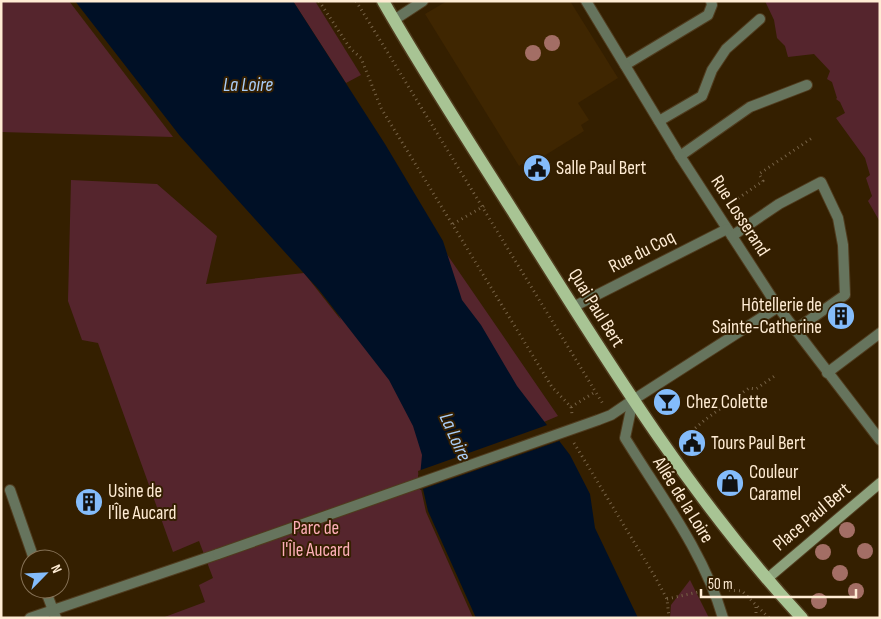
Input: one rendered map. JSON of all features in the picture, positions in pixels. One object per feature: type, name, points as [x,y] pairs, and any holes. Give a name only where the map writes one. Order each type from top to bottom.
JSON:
[{"type":"main road","name":"Quai Paul Bert","points":[[383,1],[633,400],[669,452],[768,578],[802,618]]},
{"type":"street","points":[[394,20],[423,1]]},
{"type":"street","name":"Rue Losserand","points":[[586,1],[680,156],[778,307],[827,374],[880,440]]},
{"type":"street","points":[[625,65],[708,15],[712,5],[711,1]]},
{"type":"street","points":[[659,121],[702,96],[712,70],[726,49],[760,19]]},
{"type":"street","points":[[680,156],[750,107],[807,85]]},
{"type":"street","name":"Rue du Coq","points":[[573,307],[729,232],[821,182],[838,218],[842,245],[845,295],[795,330]]},
{"type":"street","points":[[30,618],[54,614],[611,415],[778,307]]},
{"type":"street","points":[[827,374],[880,333]]},
{"type":"street","name":"Allée de la Loire","points":[[633,400],[625,438],[704,566],[723,618]]},
{"type":"street","name":"Place Paul Bert","points":[[768,578],[880,483]]},
{"type":"street","points":[[10,490],[31,549]]},
{"type":"street","points":[[49,599],[54,614]]},
{"type":"path","points":[[319,1],[350,48],[361,58],[381,108],[552,387],[571,407],[572,416]]},
{"type":"path","points":[[356,1],[484,206],[595,392],[571,407]]},
{"type":"path","points":[[717,213],[763,181],[759,174],[812,138]]},
{"type":"path","points":[[453,224],[484,206]]},
{"type":"path","points":[[682,439],[749,388],[756,389],[776,375]]},
{"type":"path","points":[[573,435],[574,444],[667,599],[669,618]]},
{"type":"path","points":[[667,599],[714,589],[742,591],[769,618]]},
{"type":"path","points":[[756,604],[756,618]]},
{"type":"shaded area","points":[[447,1],[570,1],[618,78],[578,103],[589,120],[581,125],[584,131],[536,161],[533,157],[519,166],[425,14]]},
{"type":"green space","points":[[1,1],[69,1],[173,137],[1,132]]},
{"type":"green space","name":"Parc de l'Île Aucard","points":[[273,1],[558,416],[418,475],[426,512],[473,618],[162,618],[205,602],[199,585],[213,578],[199,541],[173,552],[98,343],[82,340],[68,301],[71,180],[157,184],[217,236],[206,284],[304,273],[341,320],[320,276]]},
{"type":"green space","points":[[293,1],[315,1],[361,75],[346,83]]},
{"type":"green space","points":[[765,1],[880,1],[880,222],[868,201],[872,196],[866,178],[870,175],[865,158],[836,118],[845,113],[840,102],[836,99],[832,82],[827,79],[830,71],[814,54],[788,57],[785,46],[777,38],[774,20]]},
{"type":"green space","points":[[690,580],[709,618],[670,618],[671,605]]},
{"type":"water","name":"La Loire","points":[[75,1],[293,1],[385,144],[443,241],[462,300],[481,325],[517,386],[570,455],[590,494],[595,528],[638,618],[476,618],[428,511],[420,476],[422,455],[413,426],[389,380],[319,290],[180,136]]},
{"type":"pier","points":[[550,424],[562,440],[420,490],[418,471]]},
{"type":"place","name":"Salle Paul Bert","points":[[537,168]]},
{"type":"place","name":"Hôtellerie de Sainte-Catherine","points":[[841,316]]},
{"type":"place","name":"Chez Colette","points":[[667,402]]},
{"type":"place","name":"Tours Paul Bert","points":[[692,443]]},
{"type":"place","name":"Couleur Caramel","points":[[730,483]]},
{"type":"place","name":"Usine de l'Île Aucard","points":[[89,502]]}]
